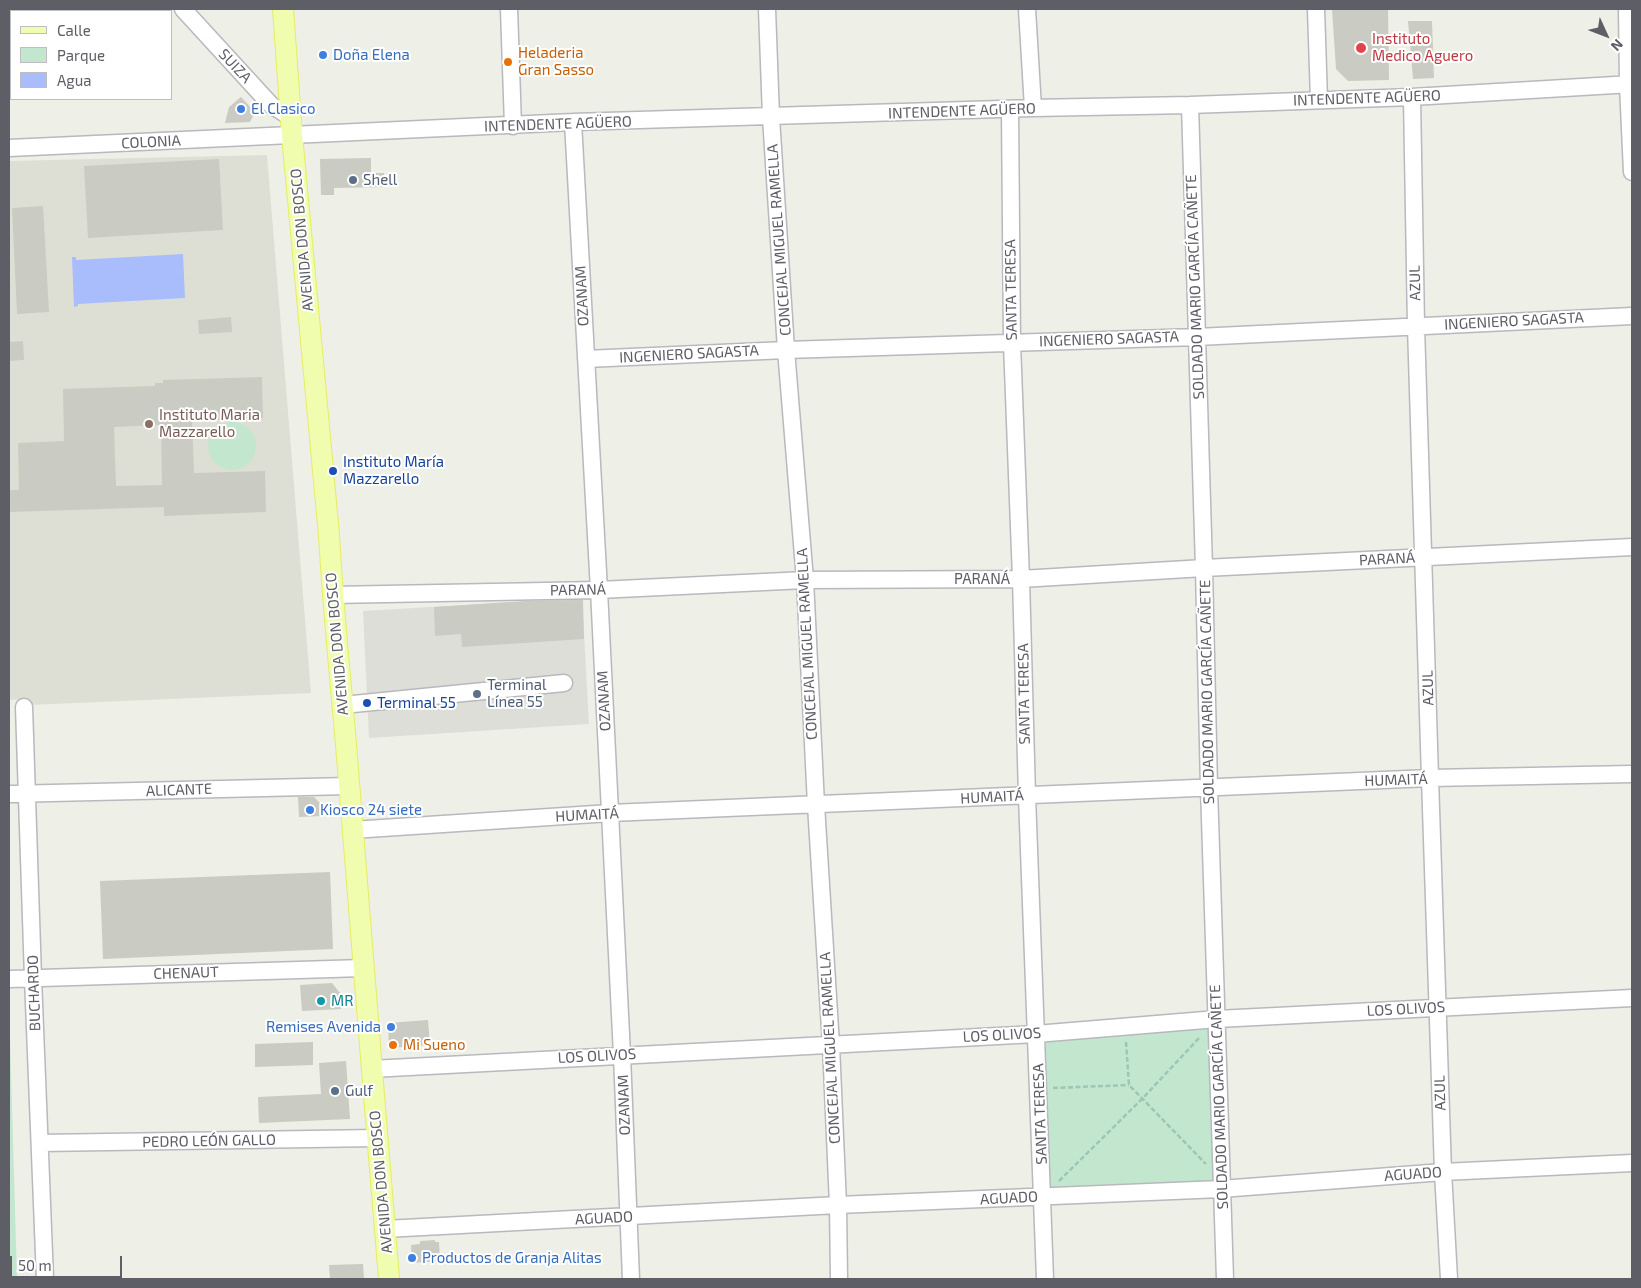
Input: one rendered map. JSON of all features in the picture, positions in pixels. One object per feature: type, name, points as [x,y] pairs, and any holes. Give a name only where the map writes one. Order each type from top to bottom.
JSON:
[{"type":"main road","name":"AVENIDA DON BOSCO","points":[[283,9],[329,535],[332,595],[343,706],[389,1279]]},
{"type":"street","name":"SUIZA","points":[[183,9],[292,126]]},
{"type":"street","points":[[509,9],[513,126]]},
{"type":"street","name":"CONCEJAL MIGUEL RAMELLA","points":[[767,9],[771,117],[786,350],[805,580],[816,805],[831,1045],[838,1205],[839,1279]]},
{"type":"street","points":[[1027,9],[1033,108]]},
{"type":"street","points":[[1316,9],[1318,100]]},
{"type":"street","points":[[1626,9],[1632,172]]},
{"type":"street","name":"INTENDENTE AGÜERO","points":[[292,126],[513,126],[573,122],[1412,97],[1630,85]]},
{"type":"street","name":"AZUL","points":[[1412,97],[1416,326],[1437,1007],[1449,1279]]},
{"type":"street","name":"SOLDADO MARIO GARCÍA CAÑETE","points":[[1190,105],[1204,568],[1208,788],[1225,1279]]},
{"type":"street","name":"SANTA TERESA","points":[[1010,109],[1012,343],[1046,1279]]},
{"type":"street","name":"OZANAM","points":[[573,122],[599,590],[631,1279]]},
{"type":"street","name":"COLONIA","points":[[9,148],[292,126]]},
{"type":"street","name":"INGENIERO SAGASTA","points":[[586,358],[1197,336],[1632,316]]},
{"type":"street","name":"PARANÁ","points":[[332,595],[599,590],[805,580],[1021,579],[1632,547]]},
{"type":"street","points":[[343,706],[564,683]]},
{"type":"street","name":"BUCHARDO","points":[[24,707],[45,1279]]},
{"type":"street","name":"HUMAITÁ","points":[[352,830],[610,813],[1430,778],[1632,774]]},
{"type":"street","name":"ALICANTE","points":[[9,794],[349,786]]},
{"type":"street","name":"CHENAUT","points":[[9,979],[363,968]]},
{"type":"street","name":"LOS OLIVOS","points":[[371,1069],[1036,1034],[1217,1019],[1632,998]]},
{"type":"street","name":"PEDRO LEÓN GALLO","points":[[40,1143],[378,1138]]},
{"type":"street","name":"AGUADO","points":[[385,1229],[1043,1196],[1221,1184],[1632,1163]]},
{"type":"path","points":[[1043,1196],[1142,1099],[1217,1019]]},
{"type":"path","points":[[1125,1026],[1129,1085],[1221,1184]]},
{"type":"path","points":[[1039,1089],[1129,1085]]},
{"type":"shaded area","name":"Instituto Maria Mazzarello","points":[[267,155],[311,693],[29,705],[29,699],[9,700],[9,161]]},
{"type":"shaded area","name":"Terminal Línea 55","points":[[582,598],[589,724],[369,738],[363,611]]},
{"type":"green space","points":[[227,422],[237,422],[249,429],[256,441],[256,451],[249,463],[237,470],[227,470],[219,466],[212,459],[208,451],[208,441],[212,433],[219,426]]},
{"type":"green space","points":[[9,1003],[17,1279],[9,1279]]},
{"type":"green space","points":[[1217,1019],[1221,1189],[1043,1196],[1036,1034]]},
{"type":"water","points":[[183,254],[185,298],[78,304],[78,306],[74,307],[72,257],[76,257],[76,260]]},
{"type":"building","name":"Instituto Medico Aguero","points":[[1332,9],[1388,9],[1389,80],[1348,81],[1336,69]]},
{"type":"building","points":[[1408,21],[1432,21],[1434,78],[1413,79]]},
{"type":"building","name":"El Clasico","points":[[241,97],[255,112],[250,122],[225,123],[229,107]]},
{"type":"building","name":"Shell","points":[[371,158],[371,173],[384,173],[385,187],[334,188],[334,195],[321,195],[320,159]]},
{"type":"building","points":[[219,159],[223,230],[88,238],[84,166]]},
{"type":"building","points":[[43,206],[49,312],[17,314],[12,208]]},
{"type":"building","points":[[231,317],[232,332],[199,334],[198,320]]},
{"type":"building","points":[[23,341],[24,360],[9,361],[9,342]]},
{"type":"building","points":[[262,377],[263,418],[192,421],[194,473],[265,471],[266,512],[164,516],[164,507],[9,512],[9,490],[19,490],[18,443],[64,441],[63,389],[155,386],[155,383],[163,383],[163,380]],"holes":[[[161,425],[162,485],[116,486],[114,427]]]},
{"type":"building","points":[[583,600],[584,639],[462,647],[461,634],[435,636],[434,607],[526,601]]},
{"type":"building","name":"Kiosco 24 siete","points":[[298,797],[314,797],[322,805],[323,816],[299,817]]},
{"type":"building","points":[[330,872],[333,949],[103,959],[100,881]]},
{"type":"building","name":"MR","points":[[332,983],[340,993],[341,1009],[302,1011],[300,985]]},
{"type":"building","points":[[428,1020],[430,1045],[389,1048],[388,1023]]},
{"type":"building","points":[[313,1042],[313,1065],[255,1067],[255,1044]]},
{"type":"building","points":[[346,1061],[350,1119],[259,1123],[258,1097],[321,1094],[319,1063]]},
{"type":"building","points":[[435,1240],[435,1242],[439,1242],[440,1261],[412,1263],[411,1245],[420,1244],[420,1241]]},
{"type":"building","points":[[363,1264],[364,1279],[330,1279],[329,1265]]},
{"type":"place","name":"Instituto Medico Aguero","points":[[1361,48]]},
{"type":"place","name":"Doña Elena","points":[[323,55]]},
{"type":"place","name":"Heladeria Gran Sasso","points":[[508,62]]},
{"type":"place","name":"El Clasico","points":[[241,109]]},
{"type":"place","name":"Shell","points":[[353,180]]},
{"type":"place","name":"Instituto Maria Mazzarello","points":[[149,424]]},
{"type":"place","name":"Instituto María Mazzarello","points":[[333,471]]},
{"type":"place","name":"Terminal Línea 55","points":[[477,694]]},
{"type":"place","name":"Terminal 55","points":[[367,703]]},
{"type":"place","name":"Kiosco 24 siete","points":[[310,810]]},
{"type":"place","name":"MR","points":[[321,1001]]},
{"type":"place","name":"Remises Avenida","points":[[391,1027]]},
{"type":"place","name":"Mi Sueno","points":[[393,1045]]},
{"type":"place","name":"Gulf","points":[[335,1091]]},
{"type":"place","name":"Productos de Granja Alitas","points":[[412,1258]]}]
